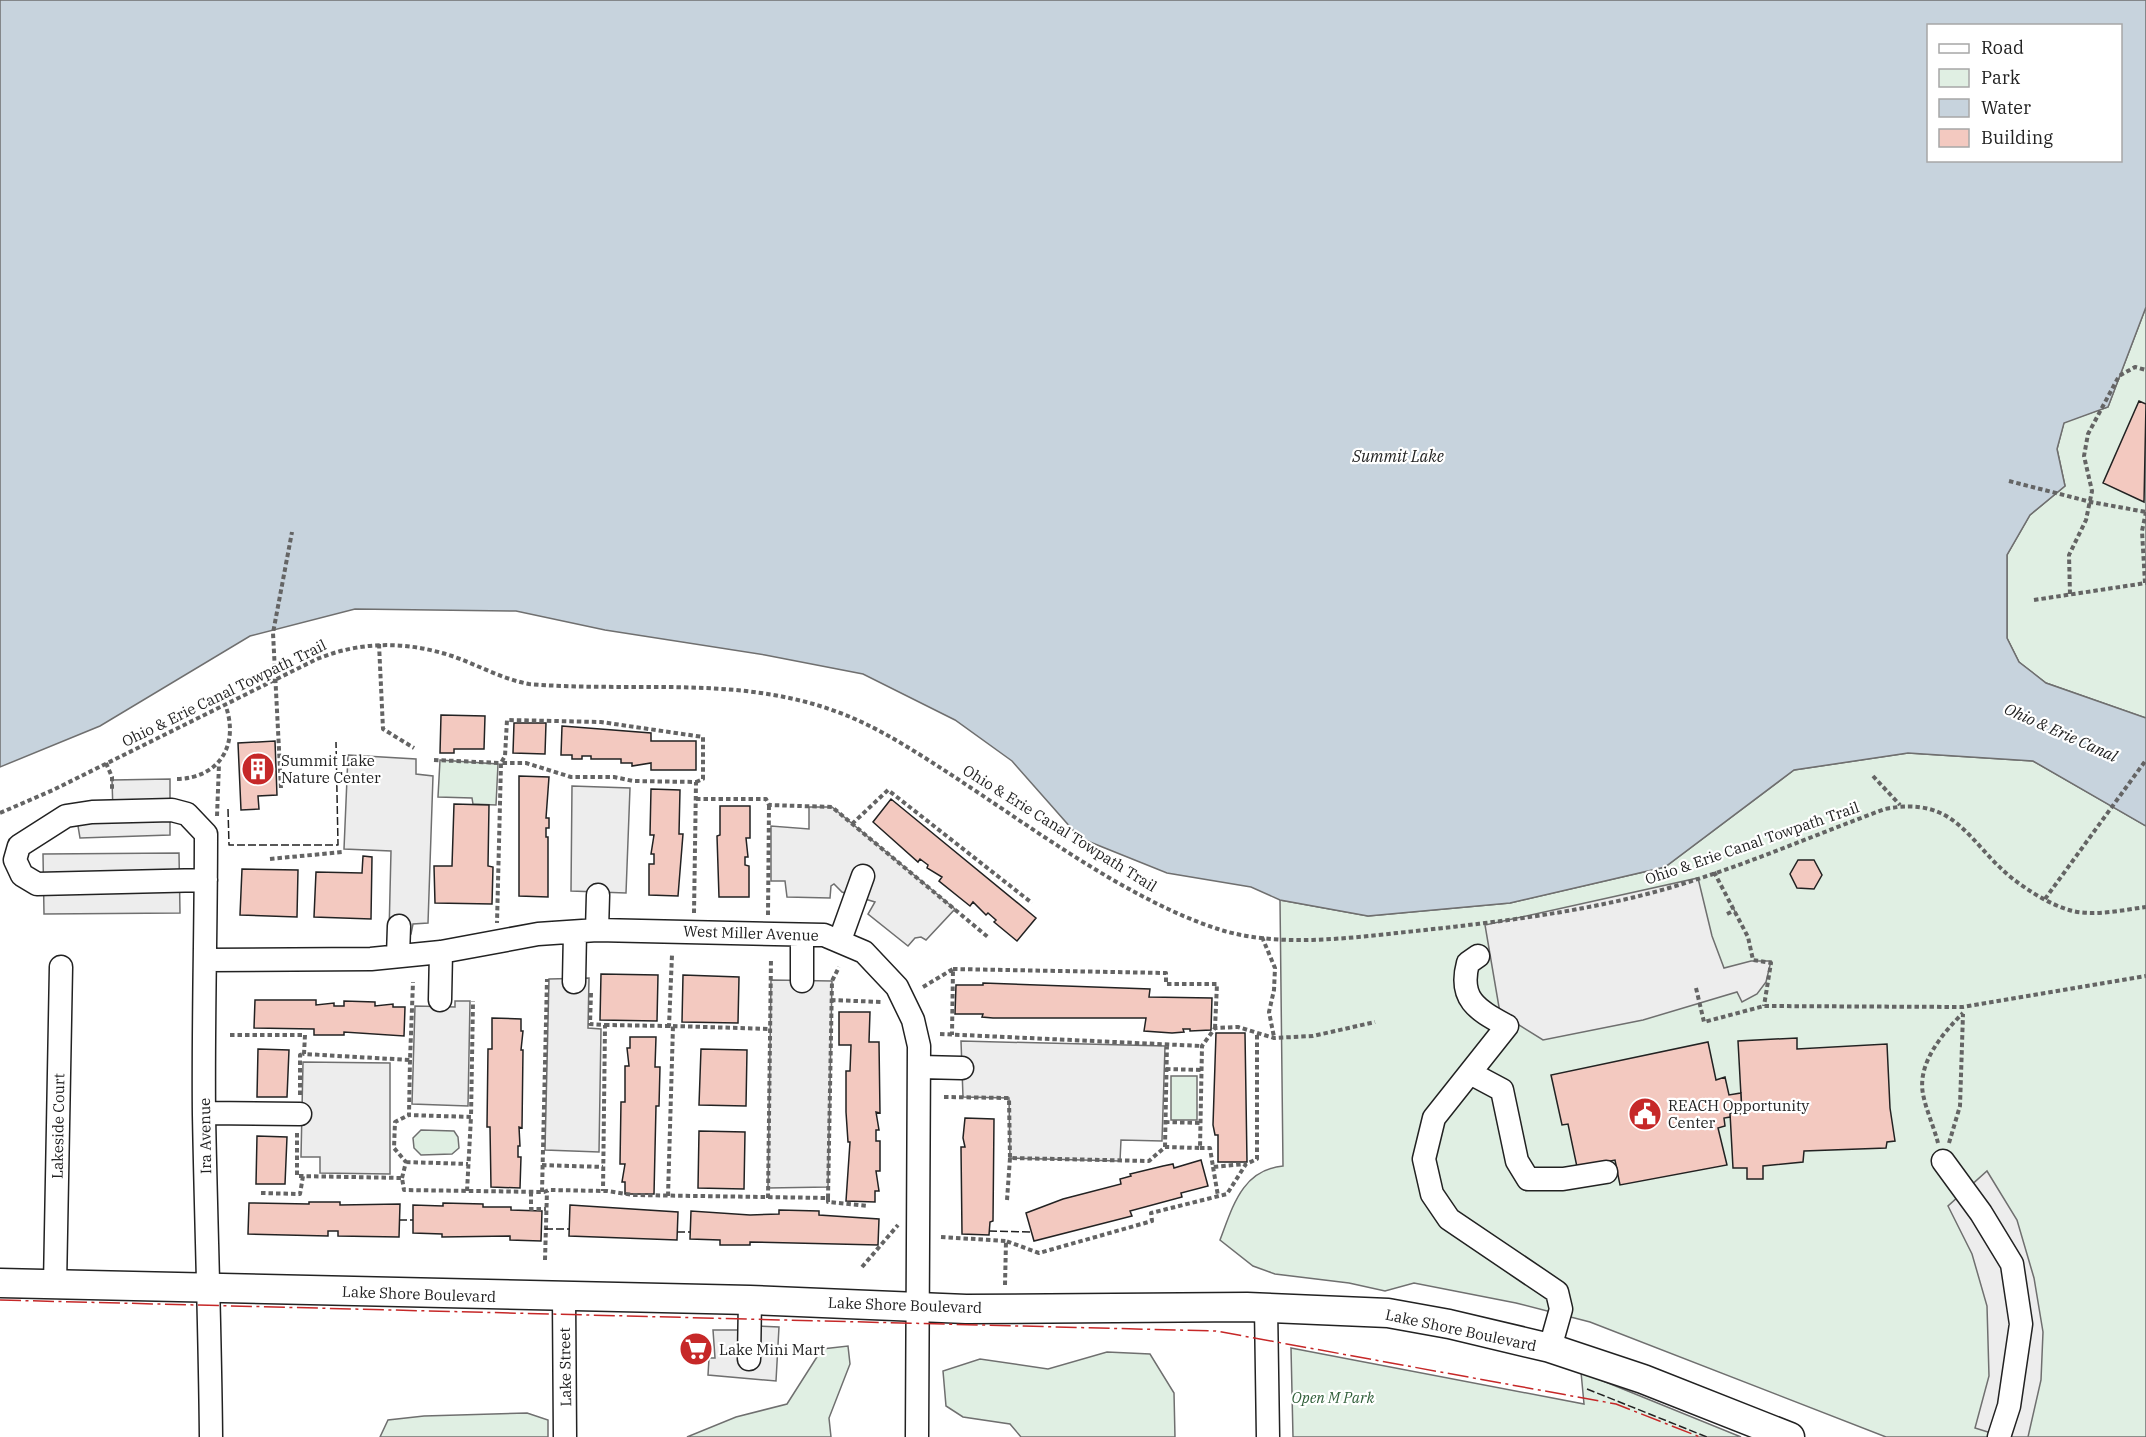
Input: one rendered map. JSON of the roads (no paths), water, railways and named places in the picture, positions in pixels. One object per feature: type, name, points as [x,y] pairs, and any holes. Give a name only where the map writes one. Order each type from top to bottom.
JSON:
[{"type":"main road","name":"Lake Shore Boulevard","points":[[0,1283],[564,1298],[750,1300],[1022,1309],[1266,1307],[1388,1313],[1449,1324],[1550,1348],[1643,1379],[1790,1437]]},
{"type":"street","name":"Ira Avenue","points":[[206,880],[37,884],[22,875],[15,860],[19,846],[66,816],[172,810],[187,814],[211,828],[206,880],[204,1113],[211,1437]]},
{"type":"street","points":[[840,940],[863,876]]},
{"type":"street","points":[[597,930],[598,895]]},
{"type":"street","points":[[398,956],[399,926]]},
{"type":"street","name":"West Miller Avenue","points":[[206,960],[371,959],[441,952],[538,934],[597,930],[824,935],[864,952],[897,987],[913,1020],[921,1067],[917,1437]]},
{"type":"street","points":[[575,932],[583,985]]},
{"type":"street","points":[[801,934],[801,981]]},
{"type":"street","points":[[440,1000],[441,952]]},
{"type":"street","points":[[1478,956],[1468,963],[1465,988],[1471,1002],[1507,1026],[1472,1074],[1434,1119],[1424,1159],[1432,1194],[1449,1219],[1557,1292],[1561,1309],[1550,1348]]},
{"type":"street","name":"Lakeside Court","points":[[56,1285],[61,967]]},
{"type":"street","points":[[921,1067],[962,1068]]},
{"type":"street","points":[[1472,1074],[1502,1090],[1517,1161],[1528,1179],[1563,1179],[1606,1172]]},
{"type":"street","points":[[204,1113],[299,1114]]},
{"type":"street","points":[[1943,1161],[1981,1213],[2012,1264],[2021,1324],[2009,1406],[1999,1437]]},
{"type":"street","name":"Lake Street","points":[[564,1298],[566,1437]]},
{"type":"street","points":[[750,1300],[750,1359]]},
{"type":"street","points":[[1266,1307],[1268,1437]]},
{"type":"water","name":"Summit Lake","points":[[0,0],[2146,0],[2146,307],[2108,407],[2064,423],[2057,449],[2065,486],[2030,515],[2007,555],[2007,638],[2019,662],[2046,683],[2146,718],[2146,826],[2033,761],[1908,753],[1794,770],[1665,867],[1510,903],[1368,916],[1280,900],[1251,887],[1167,873],[1080,838],[1012,761],[955,720],[863,674],[765,655],[605,630],[516,611],[355,609],[250,636],[100,726],[0,767]]},
{"type":"place","name":"Summit Lake Nature Center","points":[[258,769]]},
{"type":"place","name":"REACH Opportunity Center","points":[[1645,1114]]},
{"type":"place","name":"Lake Mini Mart","points":[[696,1349]]},
{"type":"water label","name":"Ohio & Erie Canal","points":[[2061,732]]},
{"type":"park label","name":"Open M Park","points":[[1333,1397]]}]
